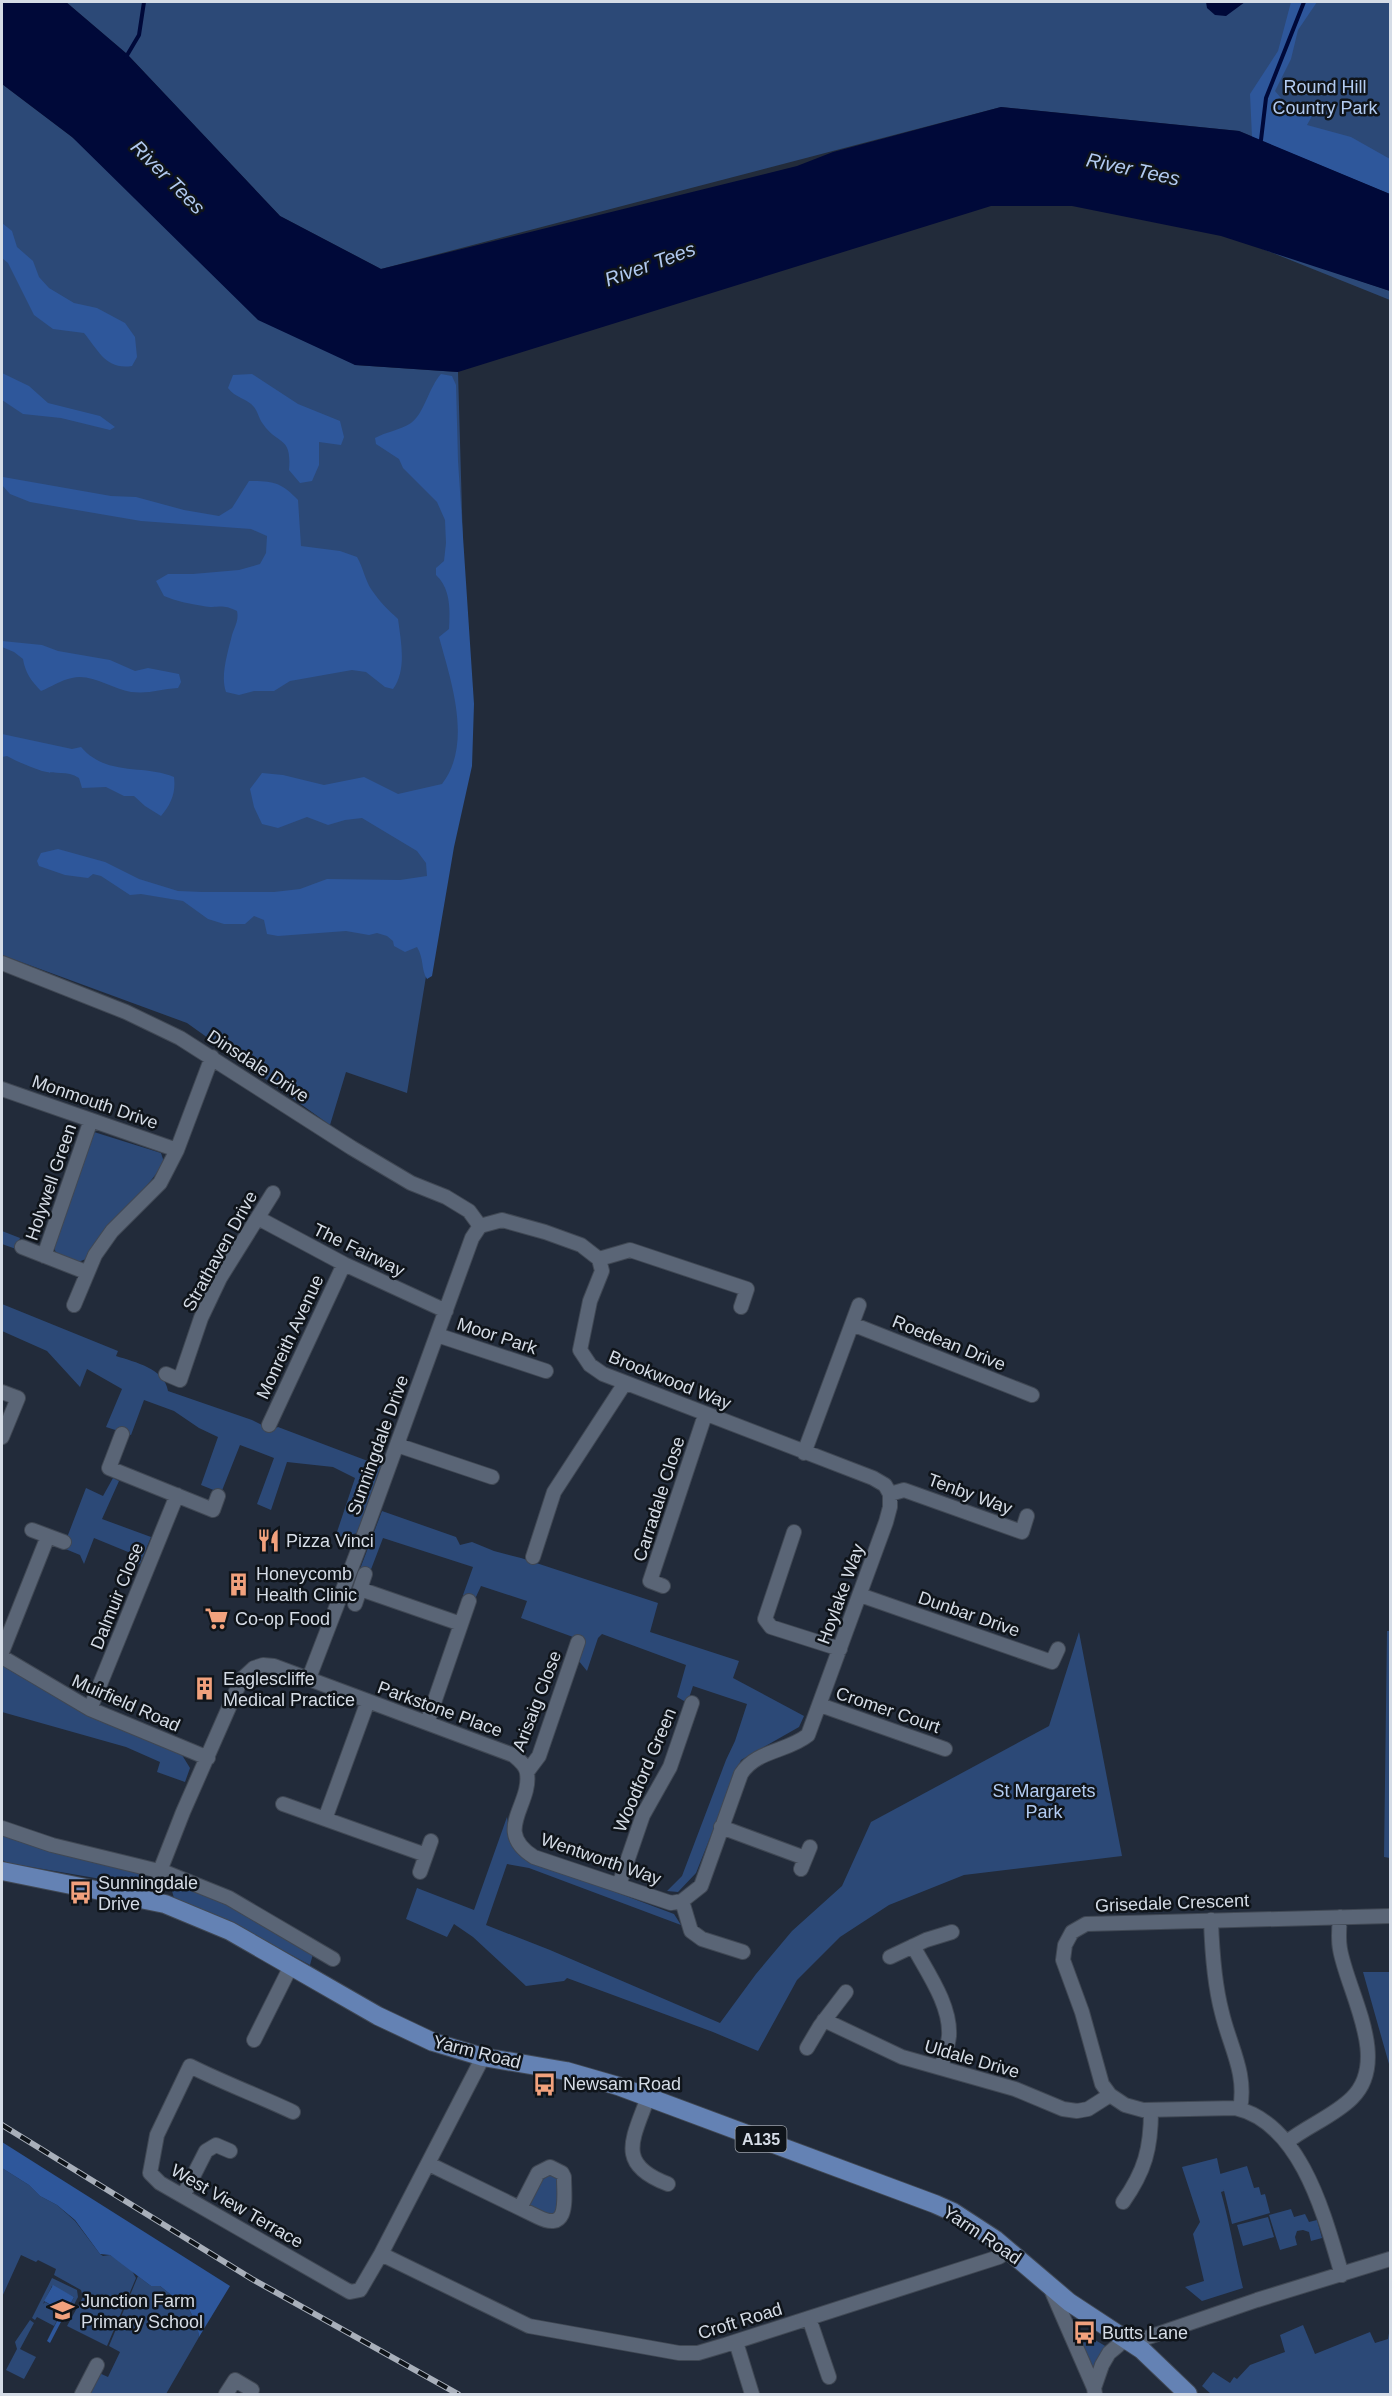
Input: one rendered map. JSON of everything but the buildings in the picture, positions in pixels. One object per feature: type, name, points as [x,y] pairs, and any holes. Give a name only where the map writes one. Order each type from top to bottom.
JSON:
[{"type":"main road","name":"Yarm Road","points":[[2,1871],[149,1899],[211,1922],[408,2031],[440,2045],[483,2057],[577,2074],[648,2097],[935,2204],[965,2220],[1009,2250],[1069,2302],[1130,2341],[1188,2394]]},
{"type":"street","name":"Dinsdale Drive","points":[[2,963],[126,1012],[180,1038],[362,1154],[411,1183],[446,1197],[469,1211],[480,1226]]},
{"type":"street","points":[[74,1305],[86,1272],[112,1231],[160,1183],[177,1150],[212,1057]]},
{"type":"street","name":"Monmouth Drive","points":[[2,1089],[177,1150]]},
{"type":"street","name":"Holywell Green","points":[[44,1256],[91,1120]]},
{"type":"street","name":"Strathaven Drive","points":[[166,1374],[180,1380],[201,1317],[220,1278],[273,1193]]},
{"type":"street","name":"The Fairway","points":[[258,1218],[344,1264],[446,1311]]},
{"type":"street","points":[[480,1226],[502,1220],[581,1245],[599,1259],[630,1250],[747,1289],[741,1307]]},
{"type":"street","name":"Sunningdale Drive","points":[[309,1678],[472,1238],[480,1226]]},
{"type":"street","name":"Holywell Green","points":[[22,1247],[86,1272]]},
{"type":"street","name":"Brookwood Way","points":[[599,1259],[602,1271],[590,1301],[580,1350],[590,1365],[625,1383],[705,1415],[873,1478],[885,1485],[890,1494]]},
{"type":"street","name":"Monreith Avenue","points":[[269,1425],[282,1413],[344,1264]]},
{"type":"street","points":[[804,1453],[859,1305]]},
{"type":"street","name":"Roedean Drive","points":[[852,1324],[1022,1396]]},
{"type":"street","name":"Moor Park","points":[[437,1335],[546,1371]]},
{"type":"street","points":[[533,1557],[554,1492],[625,1383]]},
{"type":"street","points":[[2,1392],[18,1398],[2,1437]]},
{"type":"street","name":"Carradale Close","points":[[663,1586],[650,1581],[705,1415]]},
{"type":"street","points":[[122,1434],[109,1468],[213,1510],[218,1496]]},
{"type":"street","points":[[397,1445],[492,1477]]},
{"type":"street","name":"Tenby Way","points":[[890,1494],[904,1490],[1022,1532],[1027,1516]]},
{"type":"street","name":"Hoylake Way","points":[[820,1705],[890,1507],[890,1494]]},
{"type":"street","name":"Dalmuir Close","points":[[90,1709],[177,1495]]},
{"type":"street","points":[[32,1530],[64,1542]]},
{"type":"street","points":[[794,1532],[792,1555],[764,1616],[764,1627],[771,1627],[840,1649]]},
{"type":"street","points":[[2,1652],[48,1536]]},
{"type":"street","points":[[355,1604],[365,1574]]},
{"type":"street","points":[[360,1589],[461,1624]]},
{"type":"street","name":"Dunbar Drive","points":[[860,1595],[1053,1662],[1058,1649]]},
{"type":"street","points":[[427,1723],[470,1601]]},
{"type":"street","name":"Arisaig Close","points":[[525,1768],[539,1756],[578,1642]]},
{"type":"street","name":"Muirfield Road","points":[[2,1657],[90,1709],[208,1758]]},
{"type":"street","points":[[149,1899],[159,1870],[241,1680],[248,1671],[259,1666],[271,1665],[309,1678]]},
{"type":"street","name":"Parkstone Place","points":[[309,1678],[513,1755],[525,1768]]},
{"type":"street","points":[[325,1819],[368,1701]]},
{"type":"street","name":"Woodford Green","points":[[619,1886],[643,1815],[670,1767],[692,1703]]},
{"type":"street","points":[[742,1953],[702,1939],[691,1931],[682,1901],[701,1886],[721,1827],[747,1764],[756,1758],[798,1744],[808,1736],[820,1705]]},
{"type":"street","name":"Cromer Court","points":[[820,1705],[925,1749],[945,1749]]},
{"type":"street","name":"Wentworth Way","points":[[525,1768],[527,1786],[515,1820],[516,1838],[523,1850],[534,1857],[671,1903],[682,1901]]},
{"type":"street","points":[[283,1804],[426,1855]]},
{"type":"street","points":[[721,1827],[806,1858]]},
{"type":"street","points":[[2,1828],[52,1845],[159,1870],[229,1898],[324,1958]]},
{"type":"street","points":[[420,1872],[431,1841]]},
{"type":"street","name":"Grisedale Crescent","points":[[1110,2095],[1102,2084],[1082,2012],[1063,1960],[1065,1945],[1072,1932],[1086,1923],[1390,1916]]},
{"type":"street","points":[[1287,2142],[1304,2128],[1350,2100],[1363,2080],[1366,2067],[1364,2029],[1339,1948],[1340,1917]]},
{"type":"street","points":[[1211,1920],[1218,1998],[1243,2084],[1240,2109]]},
{"type":"street","points":[[890,1957],[952,1932]]},
{"type":"street","points":[[913,1946],[935,1987],[948,2024],[949,2037],[941,2067]]},
{"type":"street","points":[[254,2040],[291,1966]]},
{"type":"street","points":[[807,2048],[824,2020],[846,1992]]},
{"type":"street","name":"Uldale Drive","points":[[824,2020],[885,2050],[1015,2089],[1069,2110],[1088,2109],[1110,2095]]},
{"type":"street","points":[[381,2253],[483,2057]]},
{"type":"street","name":"West View Terrace","points":[[293,2112],[190,2066],[157,2135],[150,2169],[155,2180],[350,2292],[360,2290],[381,2253]]},
{"type":"street","points":[[1110,2095],[1125,2105],[1152,2111],[1223,2107],[1240,2109],[1269,2124],[1287,2142],[1308,2178],[1342,2275]]},
{"type":"street","points":[[648,2097],[635,2133],[632,2146],[633,2156],[647,2175],[668,2184]]},
{"type":"street","points":[[1123,2202],[1134,2187],[1145,2162],[1151,2134],[1152,2111]]},
{"type":"street","points":[[183,2196],[206,2151],[216,2145],[230,2151]]},
{"type":"street","points":[[429,2164],[520,2208]]},
{"type":"street","name":"Croft Road","points":[[381,2253],[512,2319],[537,2328],[685,2354],[703,2352],[735,2342],[999,2257],[1009,2250]]},
{"type":"street","points":[[1094,2391],[1102,2365],[1109,2353],[1118,2345],[1143,2339],[1182,2324],[1390,2259]]},
{"type":"street","points":[[1050,2287],[1094,2391]]},
{"type":"street","points":[[809,2318],[829,2377]]},
{"type":"street","points":[[735,2342],[752,2394]]},
{"type":"street","points":[[82,2394],[97,2365]]},
{"type":"street","points":[[226,2394],[235,2380],[252,2390]]},
{"type":"green space","name":"Round Hill Country Park","points":[[66,2],[1390,2],[1390,194],[1239,131],[1001,107],[381,269],[280,216],[127,54]]},
{"type":"green space","points":[[2,84],[72,137],[355,365],[458,372],[468,719],[407,1093],[346,1072],[330,1125],[187,1023],[2,955]]},
{"type":"green space","points":[[1248,243],[1390,291],[1390,300]]},
{"type":"green space","points":[[94,1132],[161,1153],[164,1162],[146,1187],[104,1233],[86,1259],[78,1262],[57,1255],[52,1243]]},
{"type":"green space","points":[[2,1231],[20,1238],[16,1249],[2,1244]]},
{"type":"green space","points":[[2,1304],[118,1351],[116,1356],[155,1372],[166,1383],[168,1391],[252,1420],[272,1430],[278,1427],[381,1466],[358,1533],[335,1538],[355,1478],[333,1467],[287,1462],[271,1510],[257,1504],[274,1458],[240,1445],[221,1493],[201,1485],[218,1437],[199,1428],[174,1411],[144,1400],[131,1435],[106,1427],[122,1389],[87,1369],[80,1387],[47,1351],[2,1331]]},
{"type":"green space","points":[[113,1478],[119,1481],[102,1519],[151,1537],[140,1564],[131,1562],[133,1554],[94,1538],[84,1564],[80,1555],[63,1548],[86,1488],[103,1496]]},
{"type":"green space","points":[[382,1511],[456,1537],[460,1545],[472,1542],[658,1603],[650,1632],[739,1661],[733,1678],[804,1716],[799,1727],[741,1760],[696,1873],[678,1892],[667,1891],[682,1876],[735,1741],[747,1704],[693,1686],[689,1698],[684,1701],[677,1697],[686,1665],[602,1634],[598,1638],[587,1671],[578,1660],[584,1641],[521,1618],[527,1601],[481,1586],[475,1599],[463,1595],[473,1567],[383,1538],[370,1572],[360,1569]]},
{"type":"green space","points":[[1387,1631],[1390,1631],[1390,1858],[1384,1857]]},
{"type":"green space","name":"St Margarets Park","points":[[1079,1632],[1122,1856],[964,1875],[889,1905],[840,1937],[797,1980],[758,2051],[567,1978],[564,1981],[526,1986],[473,1937],[454,1924],[447,1937],[406,1919],[417,1888],[474,1910],[507,1817],[511,1840],[522,1857],[674,1914],[681,1925],[529,1868],[507,1864],[486,1925],[720,2023],[756,1974],[792,1931],[842,1886],[871,1822],[1049,1726]]},
{"type":"green space","points":[[2,1665],[14,1670],[86,1715],[182,1755],[190,1768],[185,1782],[157,1772],[160,1762],[126,1747],[2,1712]]},
{"type":"green space","points":[[2,1833],[144,1871],[147,1876],[145,1883],[136,1885],[8,1863],[2,1860]]},
{"type":"green space","points":[[172,1882],[229,1903],[313,1954],[310,1965],[230,1922],[174,1898],[170,1884]]},
{"type":"green space","points":[[1363,1972],[1390,1972],[1390,2064],[1389,2064]]},
{"type":"green space","points":[[1217,2158],[1224,2191],[1221,2192],[1243,2288],[1202,2301],[1185,2287],[1204,2281],[1193,2234],[1200,2222],[1182,2167]]},
{"type":"green space","points":[[1247,2166],[1254,2188],[1259,2187],[1261,2195],[1265,2194],[1270,2213],[1232,2224],[1220,2174]]},
{"type":"green space","points":[[2,2168],[29,2185],[40,2196],[57,2205],[75,2221],[100,2254],[110,2255],[131,2269],[136,2278],[107,2346],[67,2326],[83,2297],[81,2290],[54,2275],[56,2269],[38,2260],[36,2262],[21,2255],[2,2297]]},
{"type":"green space","points":[[552,2173],[559,2179],[559,2210],[554,2217],[533,2210],[529,2204],[538,2183]]},
{"type":"green space","points":[[1291,2209],[1294,2217],[1305,2214],[1309,2222],[1317,2220],[1322,2238],[1311,2241],[1309,2232],[1297,2231],[1295,2237],[1297,2245],[1280,2250],[1269,2215]]},
{"type":"green space","points":[[1268,2217],[1274,2237],[1243,2246],[1237,2225]]},
{"type":"green space","points":[[138,2276],[151,2286],[160,2286],[189,2309],[197,2325],[199,2337],[166,2394],[87,2394],[97,2372],[108,2377],[120,2352],[109,2346]]},
{"type":"green space","points":[[52,2278],[77,2290],[78,2297],[65,2322],[62,2321],[74,2297],[52,2286],[43,2304],[45,2302],[62,2311],[54,2326],[37,2317],[35,2320],[32,2318]]},
{"type":"green space","points":[[30,2320],[34,2323],[20,2349],[36,2357],[24,2379],[6,2370],[17,2349],[15,2342]]},
{"type":"green space","points":[[1303,2325],[1315,2354],[1370,2332],[1375,2343],[1388,2339],[1390,2327],[1390,2394],[1211,2394],[1202,2386],[1213,2372],[1230,2383],[1250,2365],[1285,2352],[1280,2335]]},
{"type":"green space","points":[[1073,2327],[1107,2347],[1092,2370]]},
{"type":"shaded area","points":[[1291,2],[1317,2],[1298,30],[1291,59],[1275,91],[1287,105],[1312,116],[1307,125],[1351,137],[1390,159],[1390,194],[1252,137],[1250,94],[1278,51]]},
{"type":"shaded area","points":[[2,223],[12,231],[17,247],[33,261],[39,277],[49,288],[74,303],[97,308],[125,323],[135,337],[137,357],[132,366],[109,362],[84,333],[53,329],[34,315],[8,263],[2,258]]},
{"type":"shaded area","points":[[2,373],[29,386],[48,403],[100,416],[115,427],[110,430],[61,418],[23,414],[2,400]]},
{"type":"shaded area","points":[[252,374],[298,404],[340,421],[344,437],[341,445],[319,442],[319,465],[312,481],[300,483],[289,470],[288,451],[283,442],[269,431],[251,404],[228,388],[233,375]]},
{"type":"shaded area","points":[[441,374],[452,376],[456,385],[458,461],[474,704],[472,766],[454,847],[432,976],[427,979],[417,947],[405,952],[394,946],[393,941],[387,936],[377,933],[369,935],[346,931],[278,936],[267,934],[264,920],[254,916],[245,924],[224,924],[208,919],[183,901],[141,894],[130,895],[101,876],[93,874],[88,878],[65,875],[39,866],[37,861],[41,853],[58,849],[105,862],[139,879],[178,891],[202,892],[274,892],[300,889],[327,879],[400,880],[427,876],[426,863],[417,851],[362,818],[328,825],[307,817],[278,828],[262,824],[254,807],[250,789],[262,773],[283,775],[324,785],[364,777],[398,794],[442,784],[451,768],[458,732],[457,712],[439,637],[449,629],[449,607],[445,587],[436,575],[436,568],[444,561],[445,520],[437,502],[403,468],[399,459],[376,444],[375,438],[416,419]]},
{"type":"shaded area","points":[[3,477],[111,496],[136,497],[184,510],[219,516],[232,508],[249,481],[271,482],[287,489],[298,500],[301,546],[340,551],[357,557],[371,589],[398,619],[402,665],[393,689],[385,687],[366,672],[352,670],[290,681],[274,691],[254,691],[239,695],[226,692],[224,671],[237,620],[237,611],[227,607],[208,607],[169,598],[164,596],[156,581],[168,574],[239,570],[260,564],[266,553],[267,536],[251,529],[141,521],[30,502],[10,494],[2,485]]},
{"type":"shaded area","points":[[2,641],[42,645],[58,651],[110,660],[135,671],[148,668],[179,674],[181,682],[178,688],[131,692],[94,679],[79,677],[64,680],[41,691],[29,676],[23,659],[2,647]]},
{"type":"shaded area","points":[[2,734],[72,749],[81,747],[102,763],[174,777],[172,798],[161,816],[134,796],[124,796],[106,787],[82,788],[79,778],[74,776],[42,771],[7,756],[2,757]]},
{"type":"shaded area","points":[[2,2142],[230,2286],[199,2337],[197,2325],[189,2309],[160,2286],[151,2286],[110,2255],[100,2254],[75,2220],[57,2205],[40,2196],[29,2185],[2,2168]]},
{"type":"shaded area","points":[[53,2285],[74,2297],[50,2343],[47,2341],[62,2311],[44,2301]]},
{"type":"water","name":"River Tees","points":[[2,2],[66,2],[127,54],[280,216],[381,269],[797,166],[833,152],[1001,107],[1239,131],[1390,194],[1390,291],[1221,236],[1072,206],[991,206],[458,372],[355,365],[258,320],[72,137],[2,84]]},
{"type":"water","points":[[1206,2],[1245,2],[1226,16],[1215,15],[1207,8]]},
{"type":"waterway","points":[[126,57],[139,35],[144,2]]},
{"type":"waterway","points":[[1261,140],[1266,98],[1304,2]]},
{"type":"railway","points":[[2,2125],[252,2279],[458,2394]]},
{"type":"place","name":"Pizza Vinci","points":[[268,1541]]},
{"type":"place","name":"Honeycomb Health Clinic","points":[[238,1584]]},
{"type":"place","name":"Co-op Food","points":[[217,1619]]},
{"type":"place","name":"Eaglescliffe Medical Practice","points":[[205,1689]]},
{"type":"place","name":"Sunningdale Drive","points":[[80,1893]]},
{"type":"place","name":"Newsam Road","points":[[545,2084]]},
{"type":"place","name":"Junction Farm Primary School","points":[[63,2311]]},
{"type":"place","name":"Butts Lane","points":[[1084,2333]]}]
